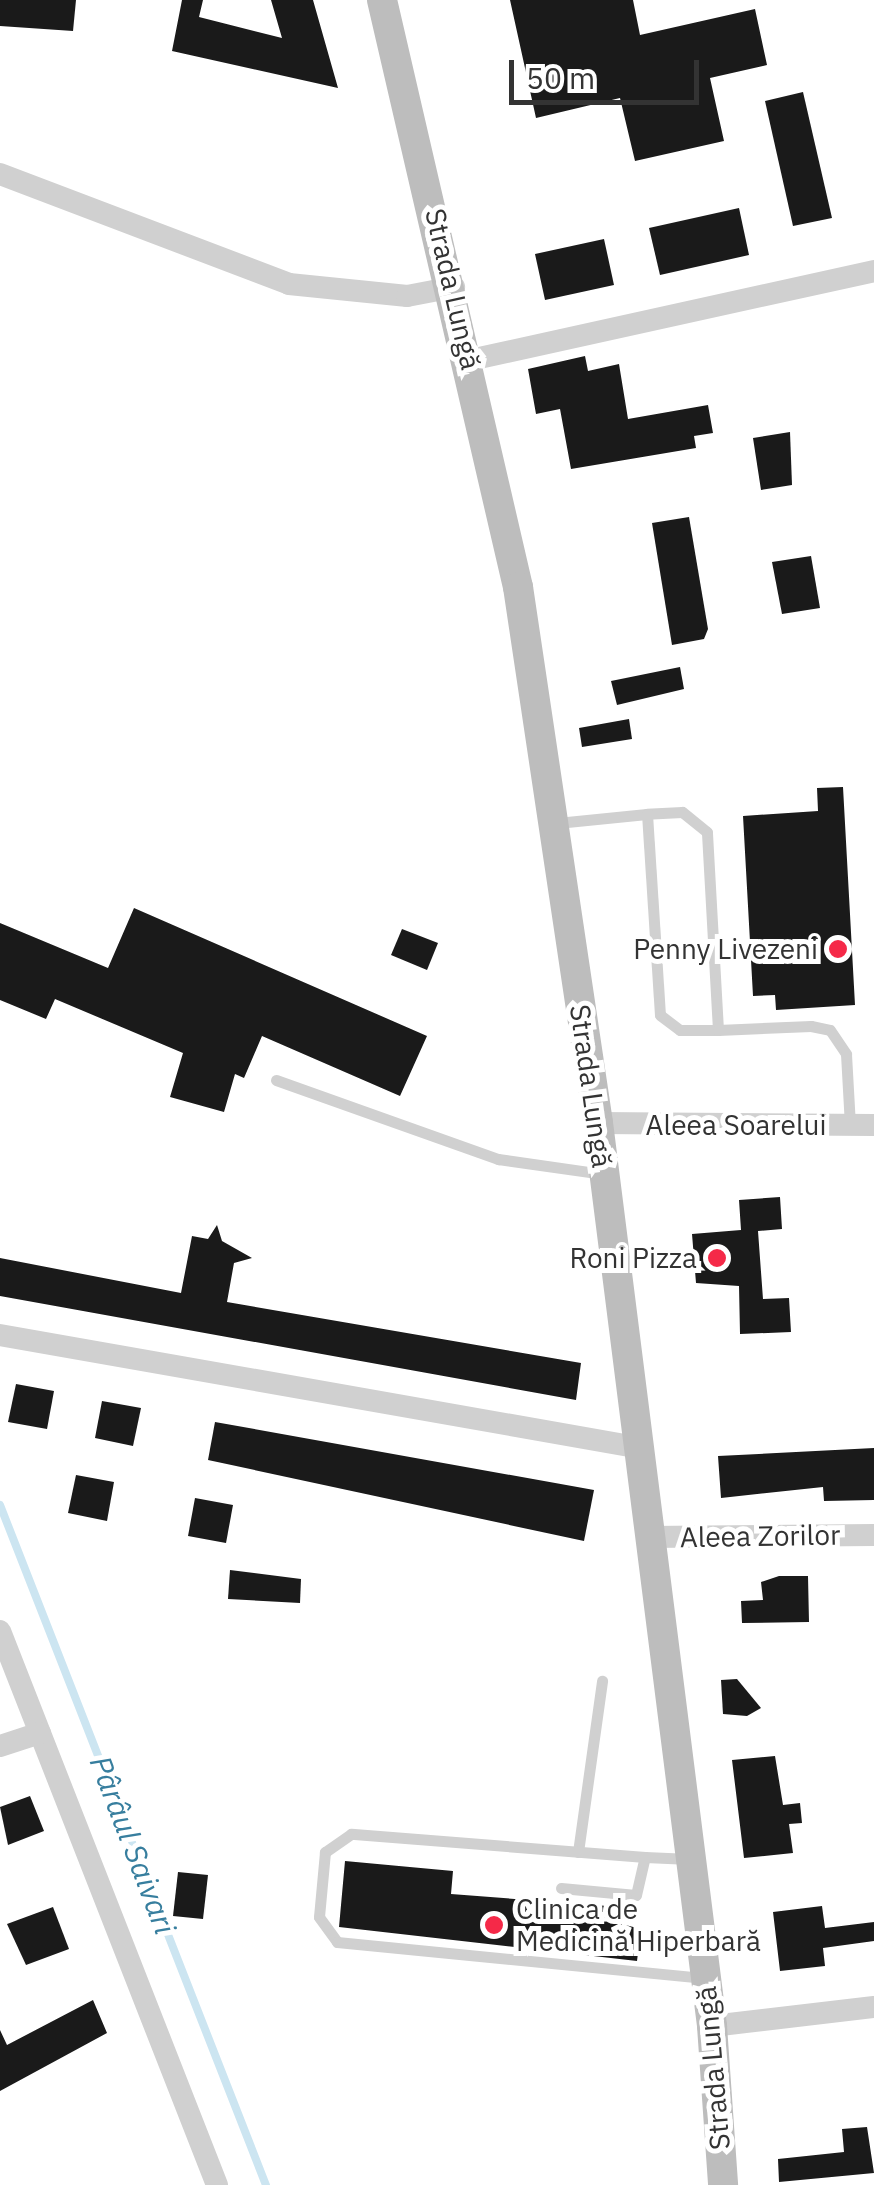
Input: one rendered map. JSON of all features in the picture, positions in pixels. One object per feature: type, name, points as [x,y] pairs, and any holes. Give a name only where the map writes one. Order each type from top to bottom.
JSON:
[{"type":"main road","name":"Strada Lungă","points":[[382,0],[454,287],[518,587],[598,1123],[647,1537],[712,2026],[723,2185]]},
{"type":"street","points":[[0,174],[289,284],[379,295],[454,287]]},
{"type":"street","points":[[470,360],[874,271]]},
{"type":"street","name":"Aleea Soarelui","points":[[598,1123],[874,1125]]},
{"type":"street","points":[[0,1335],[636,1447]]},
{"type":"street","name":"Aleea Zorilor","points":[[647,1537],[874,1535]]},
{"type":"street","points":[[0,1631],[217,2185]]},
{"type":"street","points":[[0,1746],[40,1733]]},
{"type":"street","points":[[712,2026],[874,2007]]},
{"type":"lane","points":[[553,823],[682,812],[708,832],[718,1030]]},
{"type":"lane","points":[[647,814],[660,1014],[668,1028],[811,1026],[842,1038],[850,1126]]},
{"type":"lane","points":[[276,1080],[498,1159],[604,1174]]},
{"type":"lane","points":[[578,1852],[602,1682]]},
{"type":"lane","points":[[690,1859],[351,1834],[325,1852],[320,1918],[337,1942],[705,1978]]},
{"type":"lane","points":[[560,1888],[636,1895],[645,1857]]},
{"type":"building","points":[[0,0],[76,0],[73,31],[0,26]]},
{"type":"building","points":[[182,0],[203,0],[199,17],[282,38],[271,0],[313,0],[338,88],[172,51]]},
{"type":"building","points":[[510,0],[633,0],[640,35],[755,9],[767,65],[710,78],[724,141],[635,161],[620,98],[536,118]]},
{"type":"building","points":[[803,92],[832,218],[793,226],[765,101]]},
{"type":"building","points":[[739,208],[749,255],[660,275],[649,228]]},
{"type":"building","points":[[604,239],[614,285],[545,300],[535,254]]},
{"type":"building","points":[[585,356],[588,371],[619,364],[628,419],[708,405],[713,433],[694,436],[696,448],[571,469],[560,409],[536,414],[528,369]]},
{"type":"building","points":[[790,432],[792,485],[761,490],[753,438]]},
{"type":"building","points":[[689,517],[708,629],[704,639],[672,645],[652,523]]},
{"type":"building","points":[[811,556],[820,608],[782,614],[772,562]]},
{"type":"building","points":[[680,667],[684,689],[617,705],[611,681]]},
{"type":"building","points":[[629,719],[632,739],[582,747],[579,728]]},
{"type":"building","points":[[843,787],[855,1005],[776,1010],[775,995],[753,996],[743,816],[818,811],[817,788]]},
{"type":"building","points":[[134,908],[427,1036],[400,1096],[262,1036],[244,1078],[235,1074],[224,1112],[170,1097],[183,1053],[55,999],[46,1019],[0,1000],[0,923],[108,968]]},
{"type":"building","points":[[402,929],[438,943],[427,970],[391,955]]},
{"type":"building","points":[[780,1197],[782,1229],[758,1231],[763,1299],[789,1298],[791,1332],[740,1334],[739,1286],[696,1283],[692,1234],[741,1230],[739,1200]]},
{"type":"building","points":[[217,1225],[222,1241],[252,1258],[234,1263],[227,1302],[581,1363],[576,1400],[0,1296],[0,1258],[181,1293],[192,1236],[208,1239]]},
{"type":"building","points":[[16,1384],[54,1391],[47,1429],[8,1422]]},
{"type":"building","points":[[102,1401],[141,1408],[133,1446],[95,1438]]},
{"type":"building","points":[[215,1422],[594,1490],[584,1541],[208,1460]]},
{"type":"building","points":[[874,1448],[874,1500],[824,1501],[823,1487],[721,1498],[718,1456]]},
{"type":"building","points":[[76,1475],[114,1482],[107,1521],[68,1513]]},
{"type":"building","points":[[195,1498],[233,1505],[226,1543],[188,1536]]},
{"type":"building","points":[[230,1570],[301,1579],[300,1603],[228,1599]]},
{"type":"building","points":[[779,1576],[808,1576],[809,1622],[742,1623],[741,1601],[763,1600],[761,1582]]},
{"type":"building","points":[[737,1679],[761,1708],[747,1716],[723,1714],[721,1680]]},
{"type":"building","points":[[775,1756],[783,1805],[800,1803],[802,1823],[789,1824],[793,1853],[744,1858],[732,1760]]},
{"type":"building","points":[[30,1796],[44,1831],[8,1845],[0,1807]]},
{"type":"building","points":[[345,1861],[453,1871],[451,1894],[607,1906],[606,1920],[641,1929],[637,1961],[339,1927]]},
{"type":"building","points":[[178,1872],[208,1875],[203,1919],[173,1916]]},
{"type":"building","points":[[822,1906],[825,1928],[874,1922],[874,1941],[823,1948],[825,1966],[780,1971],[773,1912]]},
{"type":"building","points":[[53,1907],[69,1949],[26,1965],[7,1924]]},
{"type":"building","points":[[93,2000],[107,2033],[0,2091],[0,2030],[7,2045]]},
{"type":"building","points":[[867,2127],[874,2173],[779,2182],[778,2159],[844,2152],[842,2129]]},
{"type":"waterway","name":"Pârâul Saivari","points":[[0,1505],[266,2185]]},
{"type":"place","name":"Penny Livezeni","points":[[838,949]]},
{"type":"place","name":"Roni Pizza","points":[[717,1258]]},
{"type":"place","name":"Clinica de Medicină Hiperbară","points":[[494,1925]]}]
